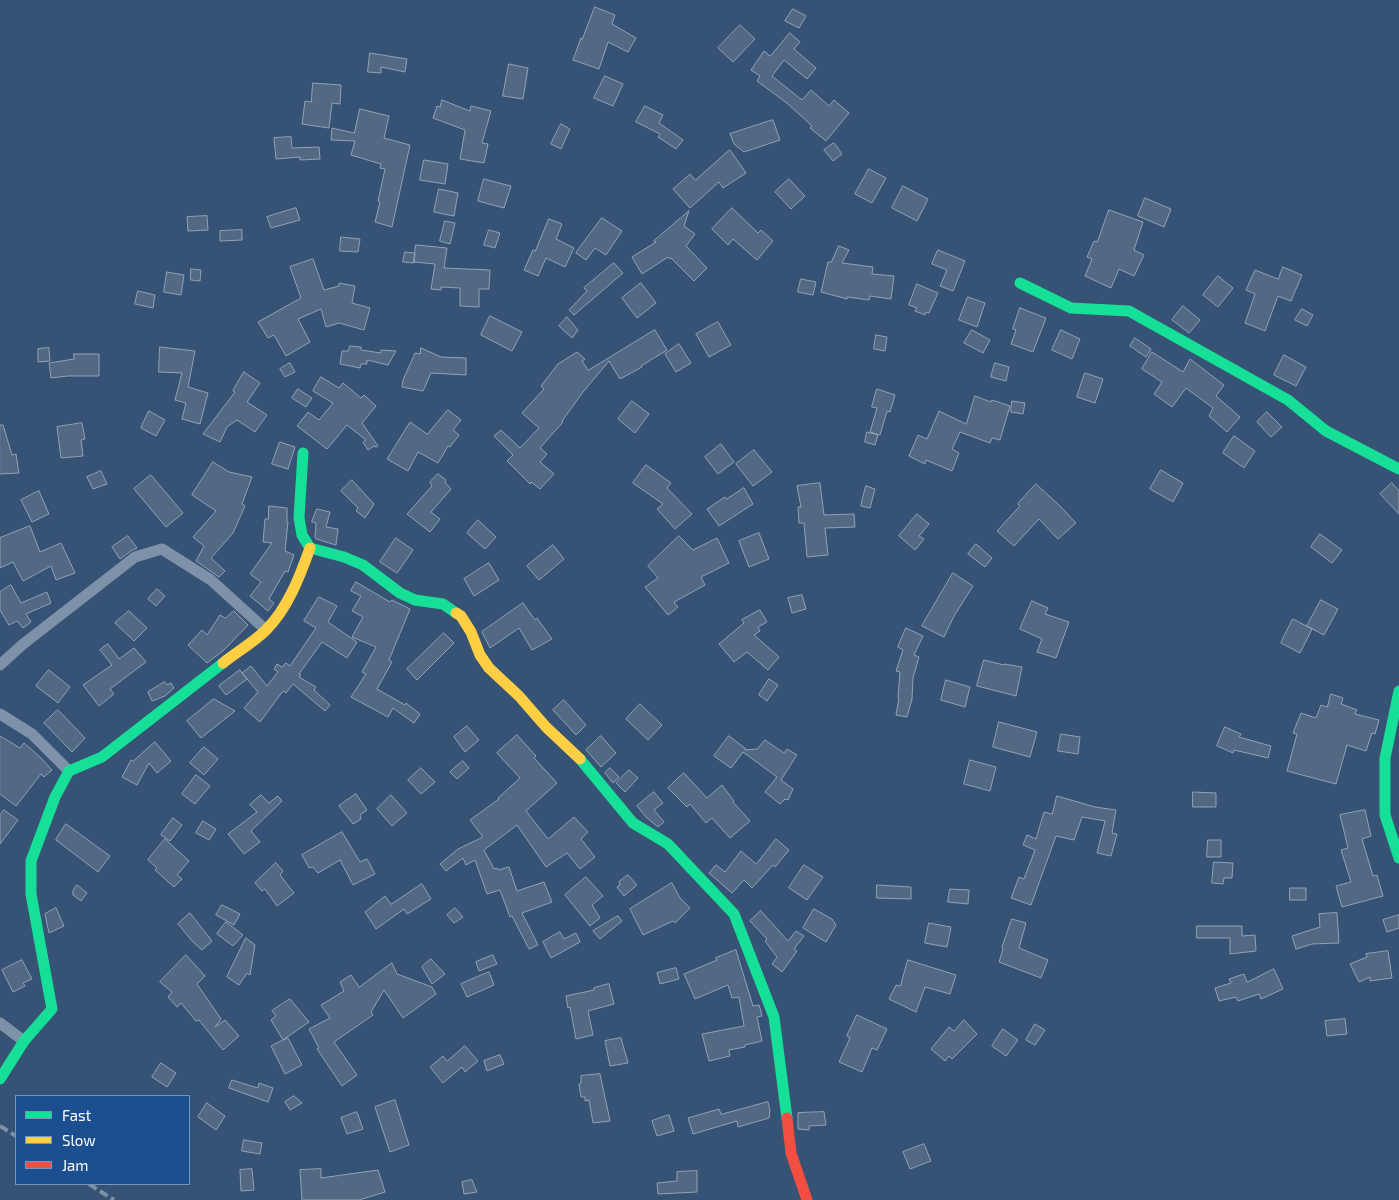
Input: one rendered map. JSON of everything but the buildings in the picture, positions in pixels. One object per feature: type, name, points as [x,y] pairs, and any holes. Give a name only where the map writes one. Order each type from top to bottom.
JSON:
[{"type":"street","points":[[1020,283],[1071,308],[1129,311],[1288,400],[1326,431],[1399,469]]},
{"type":"street","points":[[303,454],[300,520],[302,534],[310,548],[344,556],[364,565],[400,593],[415,600],[444,604],[460,616],[471,632],[480,655],[489,668],[519,696],[546,727],[578,754],[632,823],[668,844],[734,914],[774,1017],[791,1153],[807,1200]]},
{"type":"street","points":[[0,1079],[24,1041],[52,1009],[31,894],[31,861],[55,798],[69,771],[102,757],[266,630],[278,617],[290,598],[310,548]]},
{"type":"street","points":[[0,665],[22,645],[135,557],[162,549],[211,580],[266,630]]},
{"type":"street","points":[[1399,691],[1385,758],[1385,815],[1399,858]]},
{"type":"street","points":[[0,714],[32,734],[69,771]]},
{"type":"street","points":[[0,1023],[24,1041]]},
{"type":"railway","points":[[0,1126],[15,1135]]},
{"type":"railway","points":[[91,1185],[114,1200]]},
{"type":"traffic: fast","points":[[1020,283],[1071,308],[1129,311],[1288,400],[1326,431],[1399,469]]},
{"type":"traffic: fast","points":[[303,453],[299,518],[302,535],[310,548],[344,557],[363,565],[400,593],[415,600],[443,604],[456,613]]},
{"type":"traffic: fast","points":[[0,1079],[24,1041],[52,1009],[31,894],[31,861],[55,797],[69,771],[102,757],[223,663]]},
{"type":"traffic: fast","points":[[1399,691],[1385,758],[1385,815],[1399,858]]},
{"type":"traffic: fast","points":[[580,759],[633,823],[668,844],[734,914],[774,1017],[787,1118]]},
{"type":"traffic: slow","points":[[223,663],[256,639],[281,612],[302,570],[310,548]]},
{"type":"traffic: slow","points":[[456,613],[461,616],[471,632],[480,655],[489,668],[580,759]]},
{"type":"traffic: jam","points":[[787,1118],[791,1153],[807,1200]]}]
